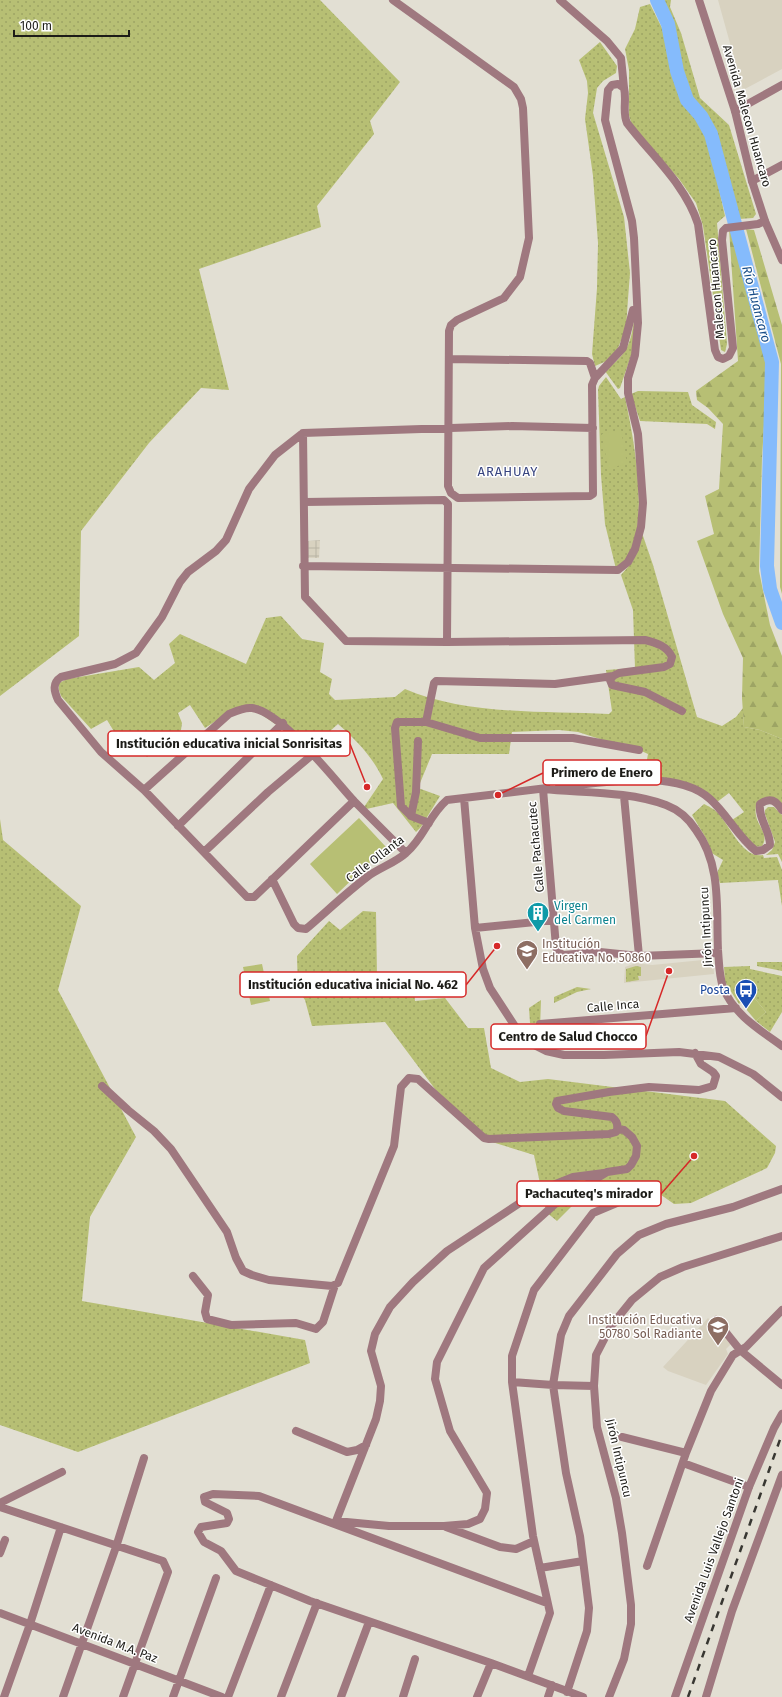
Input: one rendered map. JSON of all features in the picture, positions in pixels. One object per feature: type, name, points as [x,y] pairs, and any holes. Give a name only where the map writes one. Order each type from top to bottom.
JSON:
[{"type":"street","points":[[393,0],[514,87],[521,99],[523,108],[529,238],[520,277],[504,298],[457,320],[451,325],[449,330],[448,486],[451,492],[458,498],[590,496],[594,490],[592,384],[602,368],[619,354],[626,344],[632,323],[635,288]]},
{"type":"street","points":[[560,0],[602,37],[621,58],[624,88]]},
{"type":"street","name":"Avenida Malecon Huancaro","points":[[700,0],[735,111],[762,223],[782,260]]},
{"type":"street","points":[[303,566],[618,570],[632,556],[640,534],[643,503],[638,434],[628,393],[628,378],[635,355],[636,340],[636,255],[632,221],[605,120],[608,90],[612,85],[618,84],[624,88]]},
{"type":"street","points":[[735,111],[782,85]]},
{"type":"street","name":"Malecon Huancaro","points":[[624,88],[624,117],[627,124],[676,183],[694,209],[698,224],[715,350],[718,357],[722,359],[729,356],[733,348],[722,240],[723,231],[726,228],[762,223]]},
{"type":"street","points":[[752,181],[782,165]]},
{"type":"street","points":[[449,360],[587,360],[590,363],[595,378]]},
{"type":"street","points":[[354,801],[254,897],[247,897],[144,790],[101,752],[58,700],[54,692],[55,684],[61,677],[115,664],[136,653],[162,617],[184,577],[193,568],[216,551],[226,540],[253,483],[275,455],[303,433],[351,430],[449,429],[512,426],[593,428]]},
{"type":"street","points":[[303,433],[305,502],[303,566],[305,597],[346,642],[638,639],[659,644],[669,650],[672,657],[670,664],[664,668],[619,673],[613,676],[555,684],[440,680],[434,683],[426,722]]},
{"type":"street","points":[[305,502],[444,500],[448,504],[447,642]]},
{"type":"street","points":[[613,676],[610,680],[612,685],[645,692],[682,711]]},
{"type":"street","points":[[144,790],[214,725],[233,712],[252,708],[267,712],[283,724],[354,801],[406,853]]},
{"type":"street","points":[[429,823],[411,816],[401,806],[394,728],[397,722],[426,722],[480,738],[572,738],[639,750]]},
{"type":"street","points":[[178,826],[283,724]]},
{"type":"street","points":[[411,816],[416,792],[418,741]]},
{"type":"street","points":[[204,852],[268,792],[312,755]]},
{"type":"street","name":"Calle Ollanta","points":[[272,879],[294,924],[298,928],[306,929],[367,877],[406,853],[420,838],[440,806],[448,800],[543,788],[637,779],[659,780],[674,783],[708,797],[726,814],[748,845],[756,851],[763,850],[770,845],[770,836],[759,813],[760,804],[765,800],[772,800],[778,802],[782,810]]},
{"type":"street","name":"Jirón Intipuncu","points":[[543,788],[624,796],[667,806],[684,815],[700,835],[710,853],[715,872],[718,953],[723,987],[736,1008],[749,1022],[782,1046]]},
{"type":"street","name":"Calle Pachacutec","points":[[543,788],[555,920],[556,947],[558,952],[563,955],[600,952],[639,956]]},
{"type":"street","points":[[624,796],[639,956],[718,953]]},
{"type":"street","points":[[464,798],[475,928],[483,969],[490,988],[520,1034],[530,1043],[546,1051],[564,1055],[626,1055],[659,1052],[695,1053],[719,1057],[753,1074],[782,1097]]},
{"type":"street","points":[[475,928],[555,920]]},
{"type":"street","name":"Calle Inca","points":[[540,1024],[736,1008]]},
{"type":"street","points":[[618,1129],[617,1122],[612,1117],[564,1111],[558,1108],[556,1104],[557,1100],[609,1092],[649,1088],[699,1090],[714,1086],[716,1076],[713,1072],[701,1064],[695,1053]]},
{"type":"street","points":[[193,1276],[208,1295],[205,1312],[208,1319],[212,1321],[231,1325],[296,1322],[316,1329],[323,1322],[335,1285],[338,1283],[394,1146],[401,1087],[408,1078],[418,1080],[484,1138],[489,1140],[609,1134],[616,1132],[618,1129],[624,1130],[632,1137],[636,1146],[636,1156],[626,1169],[573,1177],[538,1191],[447,1251],[413,1282],[390,1308],[375,1334],[371,1351],[380,1386],[380,1401],[366,1446],[336,1521]]},
{"type":"street","points":[[102,1086],[154,1131],[171,1149],[227,1232],[236,1258],[243,1271],[252,1276],[269,1280],[326,1286],[335,1285]]},
{"type":"street","points":[[323,1520],[389,1526],[444,1526],[468,1524],[480,1519],[485,1509],[487,1493],[450,1431],[435,1379],[437,1362],[484,1268],[555,1204],[607,1172]]},
{"type":"street","points":[[528,1676],[550,1613],[534,1541],[512,1382],[512,1356],[534,1290],[592,1213],[650,1189]]},
{"type":"street","points":[[567,1692],[587,1631],[589,1608],[579,1529],[566,1473],[553,1385],[560,1341],[569,1316],[626,1244],[648,1230],[734,1207],[782,1190]]},
{"type":"street","name":"Jirón Intipuncu","points":[[609,1697],[624,1659],[631,1624],[631,1606],[616,1498],[597,1426],[594,1386],[596,1355],[612,1326],[632,1300],[660,1276],[683,1267],[782,1236]]},
{"type":"street","points":[[647,1566],[686,1453],[711,1392],[733,1355],[746,1347],[782,1310]]},
{"type":"street","points":[[716,1320],[740,1350],[782,1385]]},
{"type":"street","points":[[512,1382],[594,1386]]},
{"type":"street","name":"Avenida Luis Vallejo Santoni","points":[[675,1697],[748,1487],[782,1414]]},
{"type":"street","points":[[296,1431],[347,1452],[366,1446]]},
{"type":"street","points":[[622,1437],[686,1453]]},
{"type":"street","points":[[63,1697],[83,1644],[116,1547],[144,1458]]},
{"type":"street","points":[[683,1463],[748,1487]]},
{"type":"street","points":[[0,1503],[62,1472]]},
{"type":"street","points":[[706,1697],[732,1611],[782,1475]]},
{"type":"street","points":[[547,1603],[259,1496],[213,1494],[204,1497],[205,1502],[227,1513],[228,1519],[227,1523],[222,1525],[210,1524],[201,1527],[198,1532],[200,1538],[204,1542],[221,1551],[236,1571],[369,1622],[491,1663],[583,1697]]},
{"type":"street","points":[[0,1507],[116,1547],[163,1561],[168,1572],[123,1697]]},
{"type":"street","points":[[444,1526],[500,1547],[516,1549],[534,1541]]},
{"type":"street","points":[[4,1697],[30,1624],[61,1527]]},
{"type":"street","points":[[0,1553],[5,1540]]},
{"type":"street","points":[[540,1568],[583,1561]]},
{"type":"street","points":[[173,1697],[216,1578]]},
{"type":"street","points":[[228,1697],[271,1585]]},
{"type":"street","points":[[281,1697],[317,1603]]},
{"type":"street","name":"Avenida M.A. Paz","points":[[0,1613],[222,1697]]},
{"type":"street","points":[[341,1697],[369,1622]]},
{"type":"street","points":[[403,1697],[415,1659]]},
{"type":"street","points":[[477,1697],[491,1663]]},
{"type":"street","points":[[548,1697],[552,1685]]},
{"type":"shaded area","points":[[718,0],[782,0],[782,69],[743,90]]},
{"type":"shaded area","points":[[320,540],[319,558],[308,558],[308,541]]},
{"type":"shaded area","points":[[713,959],[714,974],[624,983],[625,967],[636,963],[652,965]]},
{"type":"shaded area","points":[[708,1318],[732,1343],[726,1349],[728,1354],[706,1385],[668,1371],[663,1367]]},
{"type":"green space","points":[[0,0],[320,0],[400,82],[370,121],[374,134],[317,206],[321,227],[199,269],[229,390],[201,388],[149,443],[81,531],[79,636],[0,696]]},
{"type":"green space","points":[[662,0],[671,0],[670,7],[681,33],[700,98],[729,125],[756,214],[753,218],[739,219],[714,127],[691,99],[681,76],[669,15]]},
{"type":"green space","points":[[650,4],[662,28],[675,84],[681,100],[696,117],[707,135],[725,216],[717,223],[727,344],[725,352],[721,350],[703,226],[696,203],[679,179],[632,126],[629,115],[629,70],[625,49],[635,29],[640,7]]},
{"type":"green space","points":[[600,42],[617,66],[616,73],[603,81],[597,88],[593,113],[624,217],[630,273],[626,328],[618,348],[609,360],[595,366],[592,354],[597,288],[598,243],[593,176],[585,119],[588,93],[587,81],[579,60]]},
{"type":"green space","points":[[733,228],[766,357],[767,377],[762,458],[759,571],[770,625],[782,656],[782,739],[760,730],[744,727],[742,698],[743,658],[723,614],[697,541],[714,534],[705,496],[719,489],[723,424],[708,408],[697,400],[696,391],[738,361],[729,229]]},
{"type":"green space","points":[[746,229],[754,230],[782,325],[782,594],[780,587],[781,364]]},
{"type":"green space","points":[[635,313],[635,344],[620,388],[618,389],[605,371],[619,358],[628,346]]},
{"type":"green space","points":[[606,377],[621,399],[625,397],[633,437],[638,488],[639,514],[635,537],[628,556],[616,569],[605,524],[601,475],[598,390],[599,386]]},
{"type":"green space","points":[[638,391],[688,392],[692,405],[716,422],[715,429],[707,424],[640,421],[631,394]]},
{"type":"green space","points":[[621,430],[627,464],[608,468],[602,434]]},
{"type":"green space","points":[[642,533],[653,565],[697,717],[722,726],[736,717],[743,708],[744,727],[760,730],[782,739],[782,804],[776,799],[756,805],[757,819],[765,838],[762,846],[756,847],[752,845],[732,820],[744,812],[729,793],[717,802],[709,794],[659,781],[658,766],[646,765],[648,754],[626,744],[606,741],[578,732],[559,730],[512,732],[509,754],[432,754],[418,788],[440,796],[421,827],[416,832],[393,803],[362,810],[383,779],[364,749],[338,724],[311,748],[253,709],[228,713],[205,728],[190,705],[178,713],[182,723],[181,730],[147,757],[125,737],[118,738],[107,720],[91,729],[61,696],[59,690],[59,683],[67,679],[139,667],[154,680],[175,663],[169,644],[180,634],[246,664],[266,618],[281,616],[302,639],[324,643],[320,672],[332,679],[329,694],[335,700],[395,697],[405,689],[428,697],[479,708],[532,712],[609,714],[612,711],[606,670],[635,668],[633,610],[621,575],[633,561]]},
{"type":"green space","points":[[704,804],[717,812],[737,840],[749,852],[756,855],[763,855],[764,858],[777,857],[782,870],[782,906],[778,880],[720,883],[717,873],[723,860],[710,852],[707,840],[692,815]]},
{"type":"green space","points":[[768,807],[774,807],[782,815],[782,862],[778,854],[766,855],[772,850],[775,842],[765,814],[765,810]]},
{"type":"green space","points":[[359,818],[386,847],[337,894],[310,864]]},
{"type":"green space","points":[[0,819],[3,840],[81,906],[58,990],[136,1137],[90,1217],[82,1301],[305,1340],[310,1363],[78,1452],[0,1425]]},
{"type":"green space","points":[[363,911],[376,912],[377,977],[413,976],[415,1001],[445,998],[468,1028],[484,1028],[491,1068],[520,1082],[548,1079],[725,1101],[776,1146],[775,1153],[767,1168],[691,1203],[674,1204],[654,1190],[651,1184],[624,1190],[620,1183],[577,1201],[557,1221],[546,1212],[534,1155],[492,1142],[438,1093],[385,1022],[312,1026],[305,1000],[298,990],[297,956],[329,921],[340,930]]},
{"type":"green space","points":[[757,962],[782,962],[782,971],[757,966]]},
{"type":"green space","points":[[262,964],[270,1001],[251,1005],[243,967]]},
{"type":"green space","points":[[636,966],[641,967],[641,976],[638,976],[639,980],[626,982],[626,969]]},
{"type":"green space","points":[[750,966],[750,969],[782,976],[782,1012],[770,1032],[756,1021],[766,1012],[751,994],[739,1004],[725,982],[724,967]]},
{"type":"green space","points":[[577,987],[591,989],[577,992],[554,1003],[554,997]]},
{"type":"green space","points":[[751,994],[766,1012],[756,1021],[741,1003]]},
{"type":"green space","points":[[541,1000],[540,1029],[537,1029],[536,1023],[530,1023],[529,1008]]},
{"type":"waterway","name":"Río Huancaro","points":[[657,0],[668,24],[677,71],[687,100],[701,116],[711,134],[772,362],[767,566],[770,589],[782,623]]},
{"type":"railway","points":[[688,1697],[782,1434]]},
{"type":"place","name":"Institución educativa inicial Sonrisitas","points":[[367,787]]},
{"type":"place","name":"Primero de Enero","points":[[498,795]]},
{"type":"place","name":"Virgen del Carmen","points":[[538,932]]},
{"type":"place","name":"Institución educativa inicial No. 462","points":[[497,946]]},
{"type":"place","name":"Institución Educativa No. 50860","points":[[527,970]]},
{"type":"place","name":"Centro de Salud Chocco","points":[[669,971]]},
{"type":"place","name":"Posta","points":[[746,1010]]},
{"type":"place","name":"Pachacuteq's mirador","points":[[694,1156]]},
{"type":"place","name":"Institución Educativa 50780 Sol Radiante","points":[[718,1346]]},
{"type":"district","name":"ARAHUAY","points":[[508,471]]}]
